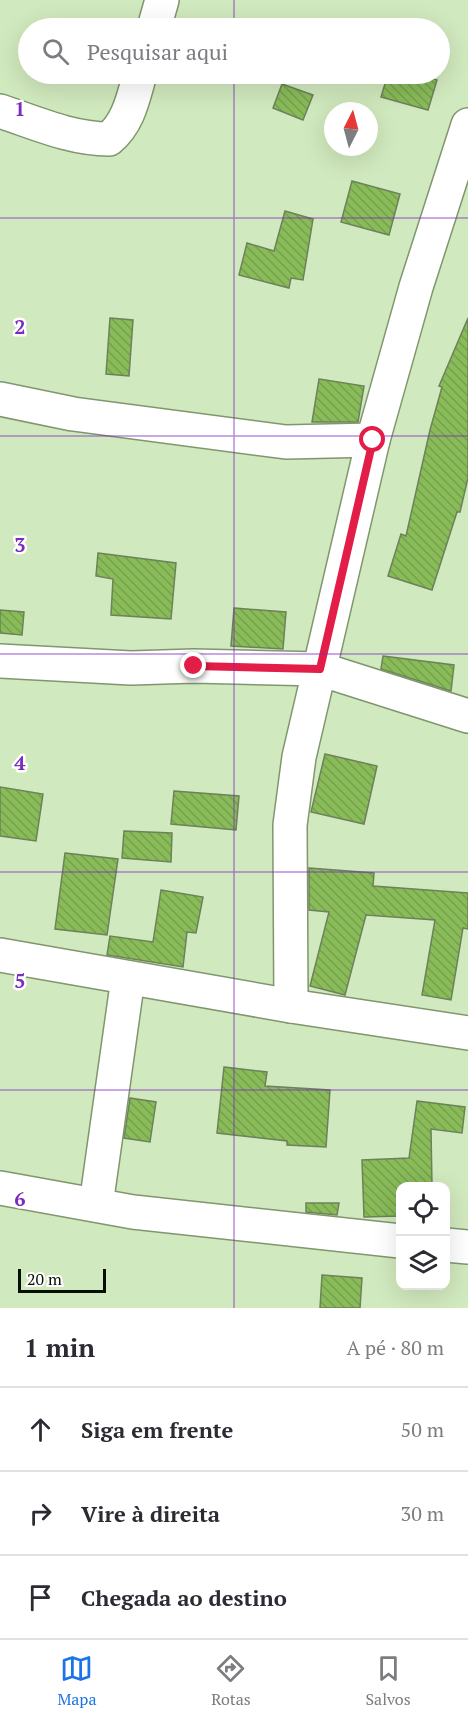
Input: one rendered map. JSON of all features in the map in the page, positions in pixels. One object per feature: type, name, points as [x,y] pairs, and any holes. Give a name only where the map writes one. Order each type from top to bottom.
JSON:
[{"type":"street","points":[[157,18],[162,0]]},
{"type":"street","points":[[0,111],[67,134],[91,139],[109,139],[121,129],[128,115],[137,84]]},
{"type":"street","points":[[291,1006],[290,825],[299,757],[373,440],[416,287],[468,125]]},
{"type":"street","points":[[0,399],[84,416],[286,442],[373,440]]},
{"type":"street","points":[[0,661],[131,668],[194,666],[320,669],[468,716]]},
{"type":"street","points":[[0,955],[291,1006],[468,1033]]},
{"type":"street","points":[[96,1205],[128,978]]},
{"type":"street","points":[[0,1188],[133,1212],[396,1242]]},
{"type":"street","points":[[450,1245],[468,1247]]},
{"type":"building","points":[[282,84],[313,95],[303,120],[273,108]]},
{"type":"building","points":[[385,84],[436,84],[428,110],[381,97]]},
{"type":"building","points":[[352,181],[400,194],[389,235],[341,222]]},
{"type":"building","points":[[285,211],[313,219],[303,280],[291,278],[289,288],[239,275],[247,243],[274,251]]},
{"type":"building","points":[[110,318],[133,320],[129,376],[106,374]]},
{"type":"building","points":[[468,318],[468,478],[460,512],[457,512],[432,590],[388,576],[401,534],[406,536],[442,387],[439,386]]},
{"type":"building","points":[[319,379],[364,386],[358,422],[312,422]]},
{"type":"building","points":[[98,553],[176,563],[171,619],[111,615],[113,579],[96,576]]},
{"type":"building","points":[[234,608],[286,612],[283,649],[231,646]]},
{"type":"building","points":[[0,610],[24,612],[22,635],[0,633]]},
{"type":"building","points":[[383,656],[454,665],[451,691],[381,669]]},
{"type":"building","points":[[325,754],[377,766],[364,824],[311,812]]},
{"type":"building","points":[[0,787],[43,794],[36,841],[0,836]]},
{"type":"building","points":[[174,791],[239,796],[236,830],[171,824]]},
{"type":"building","points":[[124,831],[172,833],[171,862],[122,858]]},
{"type":"building","points":[[65,853],[118,859],[107,935],[55,929]]},
{"type":"building","points":[[309,868],[374,873],[373,886],[468,893],[468,929],[463,928],[451,1000],[422,995],[435,920],[366,915],[345,995],[310,986],[329,912],[309,910]]},
{"type":"building","points":[[161,890],[203,897],[196,933],[187,932],[183,967],[107,955],[110,936],[153,942]]},
{"type":"building","points":[[224,1067],[267,1072],[265,1086],[330,1090],[326,1147],[287,1145],[287,1141],[217,1133]]},
{"type":"building","points":[[130,1098],[156,1102],[150,1142],[124,1138]]},
{"type":"building","points":[[417,1101],[465,1107],[462,1133],[431,1129],[432,1182],[396,1182],[396,1216],[364,1217],[362,1160],[409,1158]]},
{"type":"building","points":[[306,1203],[339,1203],[337,1215],[306,1212]]},
{"type":"building","points":[[322,1275],[362,1278],[360,1308],[320,1308]]},
{"type":"route","points":[[194,666],[320,669],[373,440]]}]
